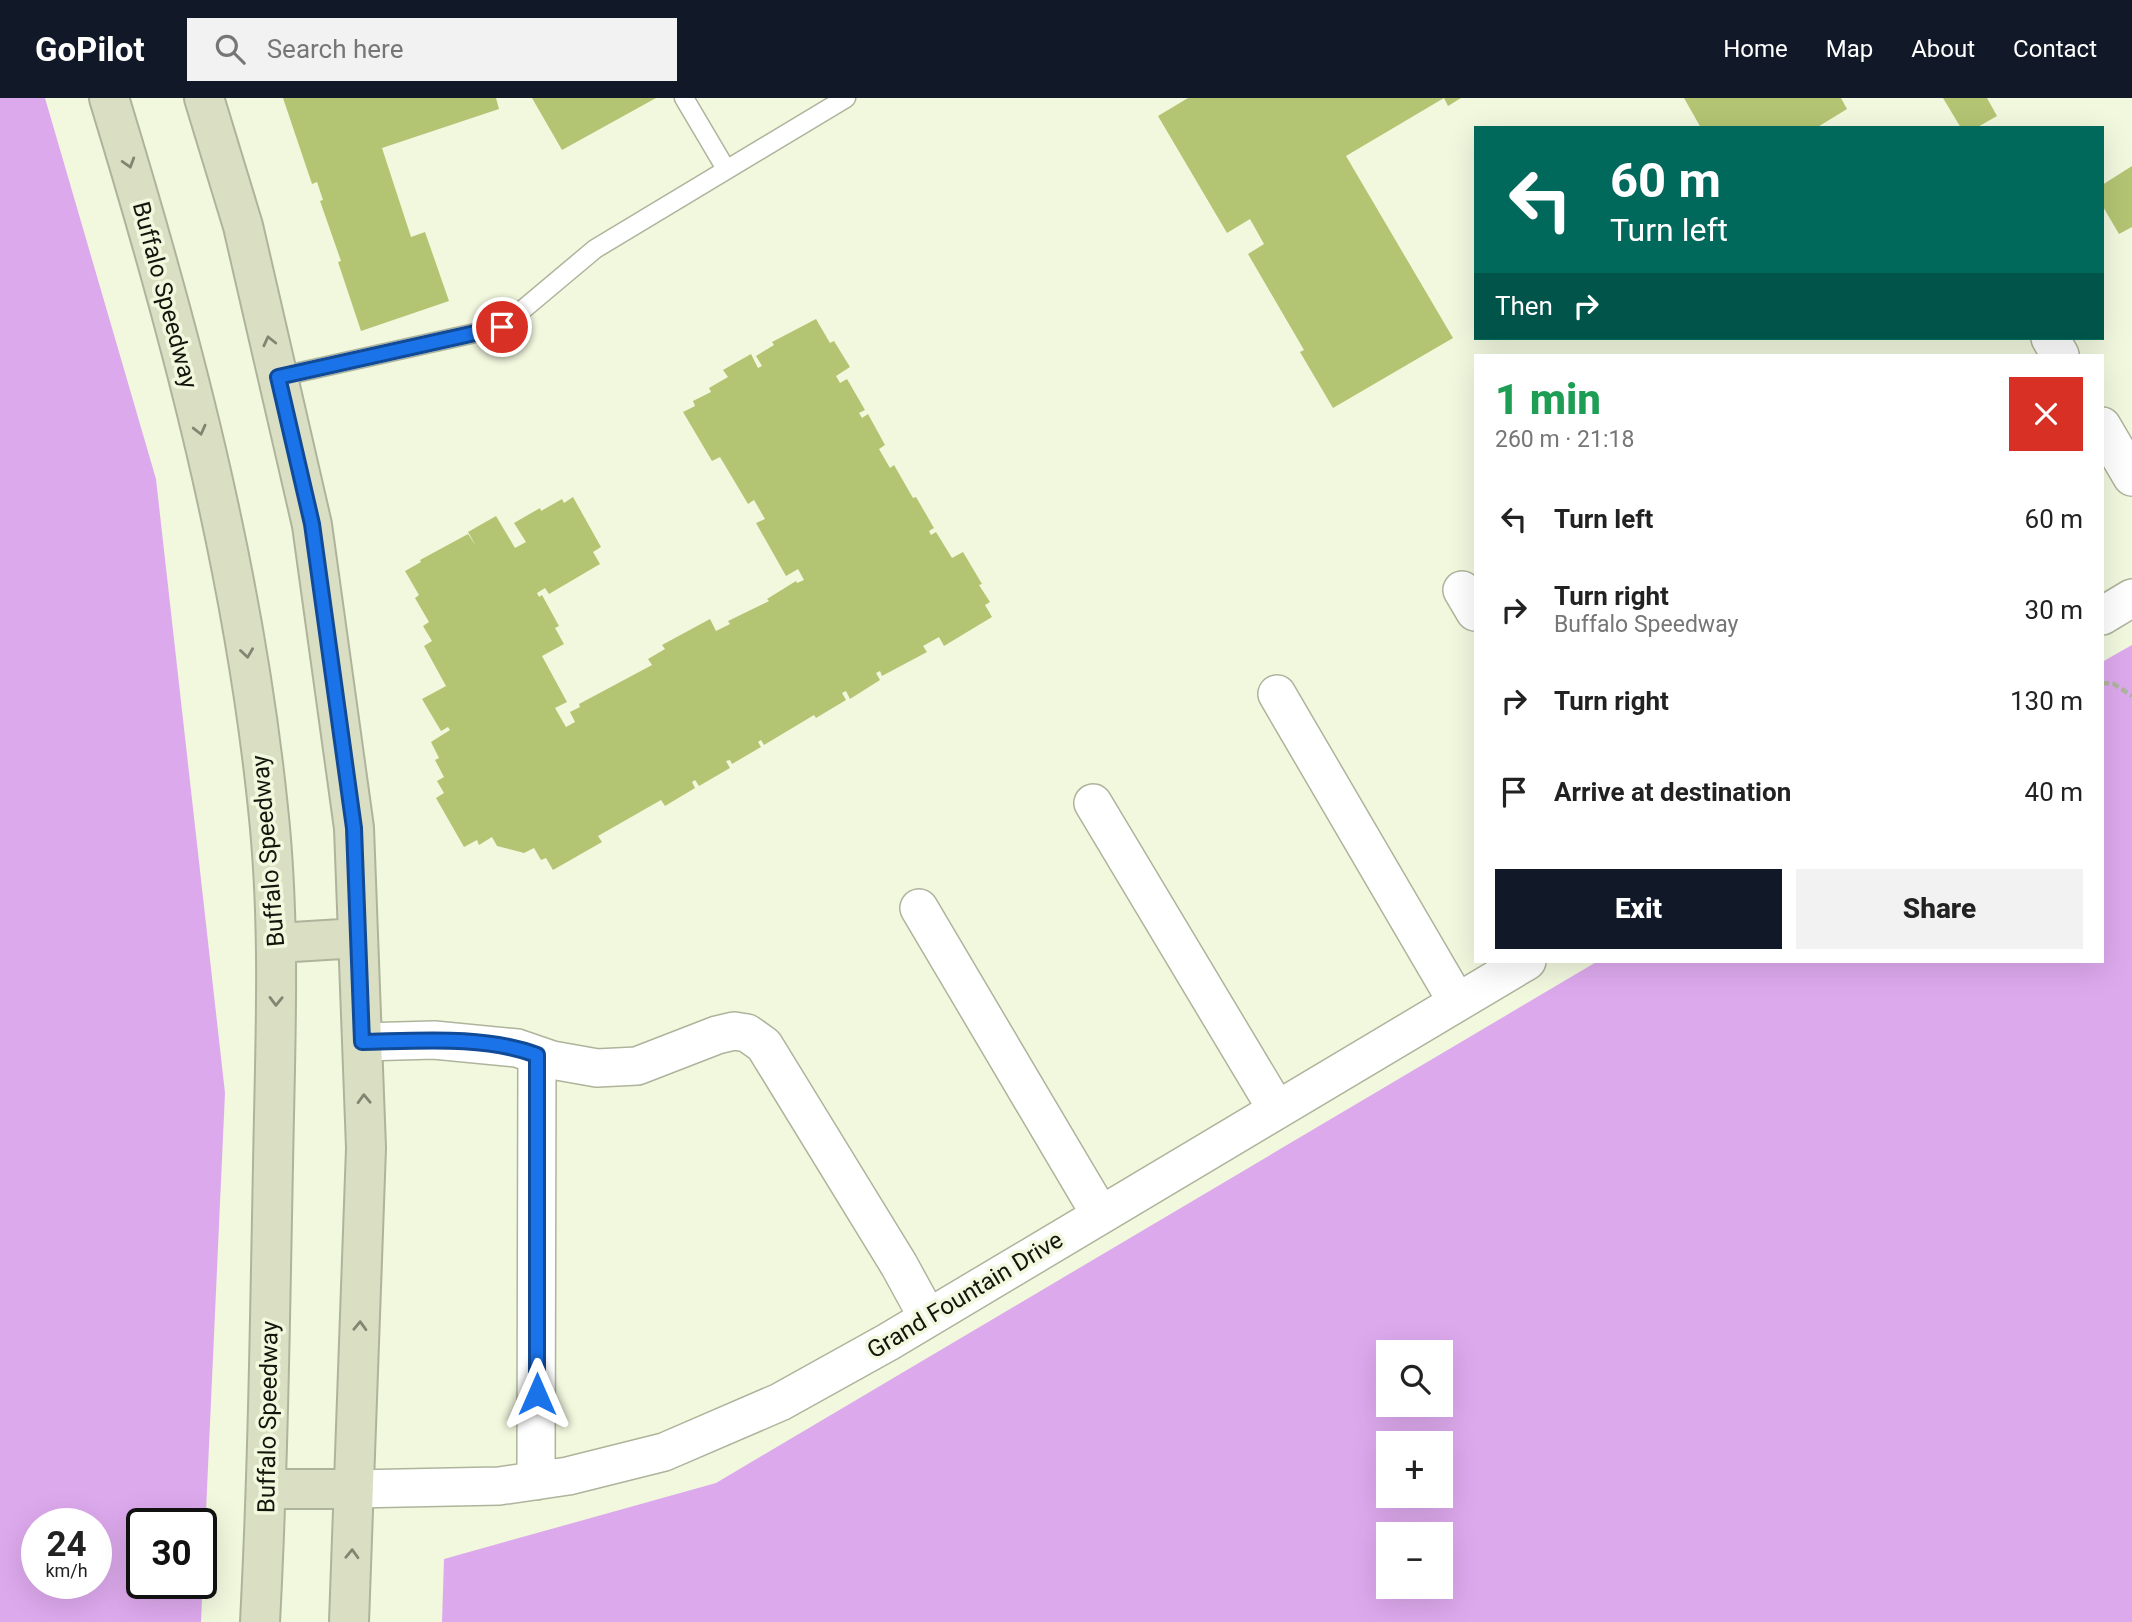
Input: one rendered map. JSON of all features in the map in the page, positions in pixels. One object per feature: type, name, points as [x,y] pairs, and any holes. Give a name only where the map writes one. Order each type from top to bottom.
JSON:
[{"type":"main road","name":"Buffalo Speedway","points":[[109,98],[157,254],[220,512],[246,640],[269,810],[277,943],[267,1489],[260,1622]]},
{"type":"main road","points":[[204,98],[243,226],[312,524],[354,828],[366,1148],[349,1622]]},
{"type":"main road","points":[[277,943],[358,938]]},
{"type":"main road","points":[[267,1489],[354,1489]]},
{"type":"street","points":[[2104,435],[2132,477]]},
{"type":"street","points":[[2104,615],[2132,598]]},
{"type":"street","points":[[1277,694],[1457,1002]]},
{"type":"street","points":[[1093,803],[1277,1110]]},
{"type":"street","points":[[919,908],[1100,1214]]},
{"type":"street","name":"Grand Fountain Drive","points":[[354,1489],[499,1486],[568,1476],[664,1452],[780,1402],[928,1318],[1524,963]]},
{"type":"street","points":[[362,1042],[434,1040],[517,1048],[597,1069],[637,1066],[717,1035],[734,1031],[747,1033],[764,1045],[899,1265],[928,1318]]},
{"type":"street","points":[[536,1481],[537,1055]]},
{"type":"lane","points":[[684,98],[726,169]]},
{"type":"lane","points":[[278,377],[502,327],[595,249],[846,98]]},
{"type":"path","points":[[2104,683],[2114,684],[2132,695]]},
{"type":"shaded area","points":[[0,98],[45,98],[156,479],[225,1093],[206,1508],[126,1508],[126,1599],[202,1599],[201,1622],[0,1622]]},
{"type":"shaded area","points":[[2132,645],[2132,1622],[442,1622],[444,1559],[716,1483],[1595,963],[2104,963],[2104,661]]},
{"type":"building","points":[[283,98],[496,98],[499,109],[382,148],[411,237],[425,232],[449,301],[361,331],[338,262],[341,261],[320,201],[323,200],[317,182],[312,184]]},
{"type":"building","points":[[532,98],[656,98],[562,150]]},
{"type":"building","points":[[1188,98],[1444,98],[1346,156],[1453,338],[1333,408],[1300,352],[1304,350],[1248,254],[1264,244],[1250,219],[1227,233],[1158,116]]},
{"type":"building","points":[[1444,98],[1461,98],[1448,106]]},
{"type":"building","points":[[1684,98],[1841,98],[1847,109],[1819,126],[1700,126]]},
{"type":"building","points":[[1943,98],[1987,98],[1997,116],[1980,126],[1960,126]]},
{"type":"building","points":[[2132,166],[2132,227],[2119,234],[2104,208],[2104,184]]},
{"type":"building","points":[[816,319],[830,343],[834,341],[850,367],[836,376],[840,383],[847,379],[865,410],[859,413],[862,418],[868,414],[885,445],[879,449],[890,468],[894,465],[913,498],[916,497],[934,528],[929,531],[931,535],[936,532],[952,558],[963,552],[982,584],[979,585],[990,602],[985,605],[992,617],[944,646],[939,637],[923,646],[927,652],[882,676],[880,671],[876,673],[880,680],[850,699],[846,691],[842,693],[846,700],[816,718],[814,715],[764,745],[761,740],[758,742],[761,747],[732,764],[730,760],[726,761],[730,768],[699,786],[695,780],[692,782],[695,788],[665,806],[661,800],[598,836],[602,842],[553,870],[546,858],[541,860],[534,848],[524,853],[497,846],[492,837],[479,845],[477,840],[464,847],[436,798],[444,793],[437,781],[444,777],[435,760],[439,758],[431,742],[450,730],[448,727],[441,731],[422,699],[446,686],[424,646],[432,641],[423,626],[429,622],[415,598],[419,595],[405,571],[468,534],[476,546],[468,532],[496,516],[515,548],[526,542],[514,523],[540,508],[541,511],[562,499],[564,503],[573,497],[601,547],[593,552],[600,564],[549,594],[545,588],[537,593],[539,597],[542,595],[559,626],[555,628],[564,644],[542,656],[567,702],[555,708],[566,727],[575,722],[570,712],[580,707],[579,704],[652,665],[648,659],[665,649],[662,645],[710,619],[716,631],[730,624],[728,621],[769,601],[767,599],[796,581],[797,583],[804,580],[798,569],[786,576],[756,523],[765,519],[754,500],[748,504],[720,457],[712,461],[683,412],[695,406],[693,401],[711,392],[709,388],[728,377],[723,370],[751,354],[758,368],[762,366],[756,356],[774,345],[772,342]]},
{"type":"route","points":[[502,327],[278,377],[312,524],[354,828],[362,1042],[434,1040],[517,1048],[537,1055],[537,1394]]}]
